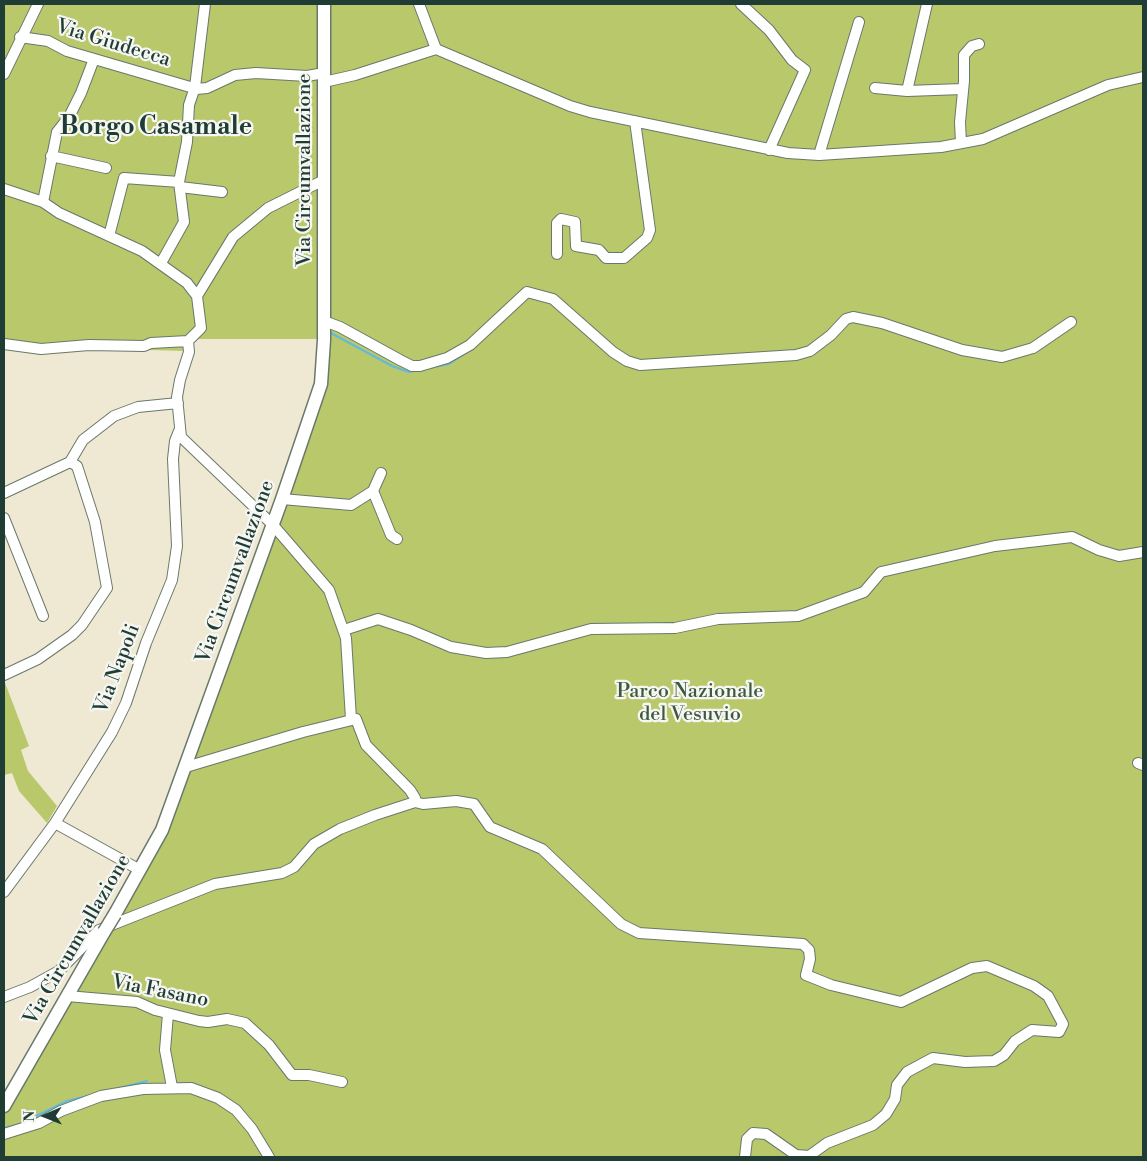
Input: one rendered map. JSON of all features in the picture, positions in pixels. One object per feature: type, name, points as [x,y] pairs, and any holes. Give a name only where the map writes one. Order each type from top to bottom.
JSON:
[{"type":"main road","name":"Via Circumvallazione","points":[[4,1106],[162,830],[273,525],[321,384],[324,330],[324,4]]},
{"type":"street","points":[[4,74],[20,37],[38,4]]},
{"type":"street","points":[[161,263],[184,222],[180,184],[187,142],[189,105],[195,87],[205,4]]},
{"type":"street","points":[[419,4],[436,49]]},
{"type":"street","points":[[741,4],[769,30],[792,60],[805,70],[769,150]]},
{"type":"street","points":[[907,91],[927,4]]},
{"type":"street","points":[[819,155],[859,22]]},
{"type":"street","name":"Via Giudecca","points":[[20,37],[48,41],[64,50],[195,87]]},
{"type":"street","points":[[961,143],[960,122],[964,55],[972,46],[979,44]]},
{"type":"street","points":[[195,87],[207,88],[235,75],[256,73],[324,77],[356,74],[436,49],[570,106],[769,150],[819,155],[912,150],[961,143],[1004,130],[1108,85],[1143,77]]},
{"type":"street","points":[[43,202],[57,132],[69,117],[82,93],[94,59]]},
{"type":"street","points":[[875,88],[907,91],[962,89]]},
{"type":"street","points":[[557,254],[558,223],[561,219],[575,222],[576,246],[600,250],[606,258],[624,258],[645,241],[650,230],[635,121]]},
{"type":"street","points":[[52,156],[106,168]]},
{"type":"street","points":[[109,236],[124,178],[180,184],[222,192]]},
{"type":"street","points":[[197,296],[233,237],[268,208],[324,180]]},
{"type":"street","points":[[4,189],[43,202],[58,213],[142,251],[161,263],[187,283],[197,296],[201,328],[188,341],[151,343],[144,346],[89,345],[41,349],[4,344]]},
{"type":"street","points":[[324,330],[340,327],[412,366],[420,366],[447,358],[470,345],[527,292],[553,299],[613,352],[627,361],[640,365],[796,355],[810,351],[831,336],[846,319],[853,317],[882,323],[962,350],[1002,357],[1033,348],[1071,322]]},
{"type":"street","points":[[4,338],[36,343],[98,338],[144,339],[151,343]]},
{"type":"street","name":"Via Napoli","points":[[4,892],[55,823],[112,732],[126,703],[146,644],[172,580],[177,546],[173,459],[175,441],[179,431],[178,403],[180,380],[189,352],[188,341]]},
{"type":"street","points":[[4,492],[70,462],[79,444],[114,416],[138,407],[178,403]]},
{"type":"street","points":[[179,431],[187,444],[273,525],[329,590],[344,630],[352,719]]},
{"type":"street","points":[[5,671],[38,659],[82,625],[91,610],[105,594],[107,588],[106,571],[89,496],[77,466],[70,462]]},
{"type":"street","points":[[282,499],[350,505],[373,491],[382,473]]},
{"type":"street","points":[[373,491],[390,535],[397,539]]},
{"type":"street","points":[[4,518],[43,616]]},
{"type":"street","points":[[344,630],[378,620],[404,627],[451,647],[486,653],[507,652],[590,629],[675,628],[718,619],[798,616],[864,592],[881,572],[995,546],[1072,537],[1099,550],[1119,556],[1143,552]]},
{"type":"street","points":[[186,767],[352,719],[359,723],[366,745],[410,790],[415,798],[415,802]]},
{"type":"street","points":[[4,997],[30,987],[59,971],[99,930],[106,929],[215,884],[282,872],[294,868],[314,844],[340,829],[375,815],[415,802],[423,804],[456,801],[474,804],[490,827],[542,849],[621,924],[639,933],[803,944],[809,950],[810,959],[806,975],[831,985],[901,1002],[972,968],[987,966],[1026,982],[1048,996],[1063,1024],[1059,1032],[1032,1030],[1015,1041],[1004,1055],[994,1062],[965,1062],[933,1058],[907,1072],[897,1085],[895,1099],[886,1114],[873,1125],[827,1143],[809,1156],[796,1155],[766,1134],[753,1133],[747,1139],[745,1157]]},
{"type":"street","points":[[55,823],[140,870]]},
{"type":"street","name":"Via Fasano","points":[[67,996],[137,1002],[168,1014],[208,1022],[227,1019],[245,1023],[269,1045],[292,1075],[309,1075],[342,1082]]},
{"type":"street","points":[[168,1014],[164,1050],[172,1087]]},
{"type":"street","points":[[4,1134],[39,1123],[61,1111],[101,1096],[143,1089],[172,1087],[202,1091],[236,1110],[252,1129],[269,1157]]},
{"type":"green space","name":"Parco Nazionale del Vesuvio","points":[[4,4],[1143,4],[1143,1157],[4,1157],[4,1099],[164,822],[317,384],[319,339],[197,339],[186,351],[4,346]]},
{"type":"green space","points":[[4,680],[29,746],[21,750],[28,771],[57,806],[47,823],[19,791],[12,773],[4,775]]},
{"type":"waterway","points":[[329,332],[392,366],[409,372],[449,364],[469,351]]},
{"type":"waterway","points":[[4,1128],[20,1124],[67,1101],[147,1081]]},
{"type":"district","name":"Borgo Casamale","points":[[156,128]]}]
